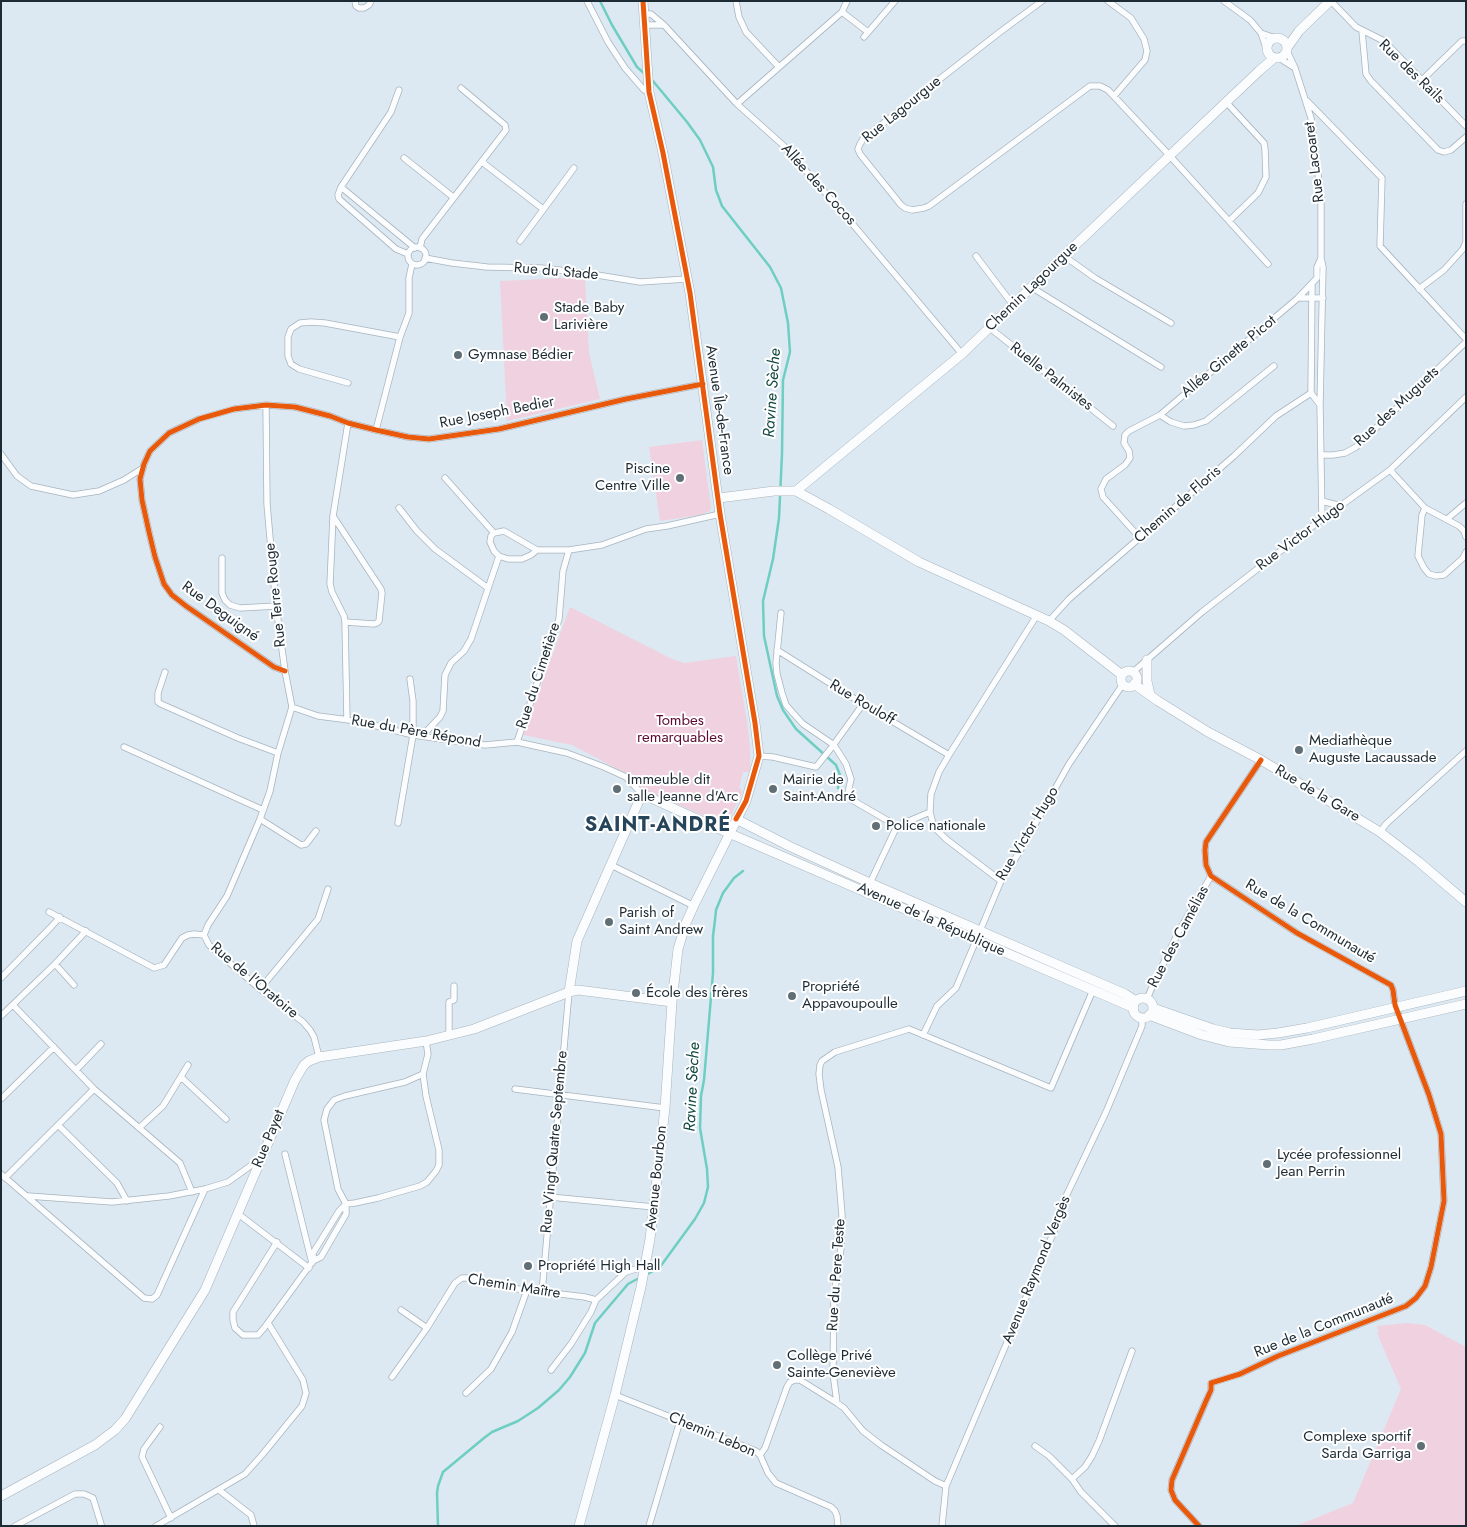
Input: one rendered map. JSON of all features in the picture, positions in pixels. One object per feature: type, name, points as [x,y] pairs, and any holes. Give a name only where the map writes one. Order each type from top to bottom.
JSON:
[{"type":"street","points":[[356,1],[356,6],[359,8],[369,5],[370,1]]},
{"type":"street","points":[[588,1],[608,42],[625,68],[644,90],[649,92]]},
{"type":"street","name":"Avenue Île-de-France","points":[[643,1],[649,92],[663,153],[687,279],[720,514],[759,756],[746,801],[729,832]]},
{"type":"street","points":[[736,1],[738,17],[746,32],[779,66]]},
{"type":"street","points":[[737,104],[842,12],[847,1]]},
{"type":"street","points":[[842,12],[866,34],[894,1]]},
{"type":"street","name":"Rue Lagourgue","points":[[1042,1],[863,140],[858,149],[860,154],[901,205],[912,210],[929,206],[1086,89],[1095,85],[1108,90],[1114,96],[1268,264]]},
{"type":"street","points":[[1108,1],[1131,18],[1146,44],[1147,51],[1145,60],[1114,96]]},
{"type":"street","points":[[1224,1],[1250,20],[1261,33],[1270,56],[1295,68]]},
{"type":"street","points":[[1276,58],[1283,56],[1299,31],[1331,1]]},
{"type":"street","name":"Rue des Rails","points":[[1331,1],[1356,27],[1384,41],[1466,126]]},
{"type":"street","name":"Allée des Cocos","points":[[644,14],[651,14],[664,26],[737,104],[784,146],[962,354]]},
{"type":"street","points":[[644,25],[664,26]]},
{"type":"street","points":[[1266,49],[1268,42],[1299,31]]},
{"type":"street","points":[[1362,31],[1366,74],[1438,150],[1444,152],[1451,150],[1466,137]]},
{"type":"street","points":[[1261,33],[1285,42],[1287,49]]},
{"type":"street","points":[[1422,80],[1462,41],[1466,41]]},
{"type":"street","name":"Chemin Lagourgue","points":[[1259,71],[1266,49]]},
{"type":"street","name":"Rue Lacoaret","points":[[1287,49],[1311,118],[1321,198],[1321,258],[1323,266],[1320,405],[1322,520]]},
{"type":"street","name":"Chemin Lagourgue","points":[[792,491],[962,354],[1259,71],[1276,58]]},
{"type":"street","points":[[418,248],[422,239],[504,133],[506,127],[505,124],[461,88]]},
{"type":"street","points":[[399,90],[391,112],[341,186],[338,195],[339,199],[396,249],[408,254]]},
{"type":"street","points":[[1305,100],[1382,178],[1380,246],[1466,340]]},
{"type":"street","points":[[1227,103],[1264,143],[1266,177],[1258,192],[1229,221]]},
{"type":"street","points":[[404,158],[454,197]]},
{"type":"street","points":[[482,162],[543,209]]},
{"type":"street","name":"Rue du Stade","points":[[520,240],[574,168]]},
{"type":"street","points":[[341,186],[424,252],[425,258],[420,264],[412,264]]},
{"type":"street","points":[[1419,289],[1444,270],[1463,249],[1466,242],[1466,204]]},
{"type":"street","points":[[408,254],[411,250],[418,248]]},
{"type":"street","points":[[376,430],[400,337],[409,313],[409,278],[412,264],[408,254]]},
{"type":"street","points":[[976,256],[1013,304]]},
{"type":"street","points":[[1064,256],[1095,278],[1171,323]]},
{"type":"street","name":"Rue du Stade","points":[[425,258],[487,267],[541,268],[640,282],[687,279]]},
{"type":"street","name":"Rue Lacoaret","points":[[1310,393],[1312,285],[1317,278],[1317,267],[1321,258]]},
{"type":"street","name":"Allée Ginette Picot","points":[[1140,538],[1103,497],[1101,489],[1106,479],[1125,465],[1130,458],[1124,443],[1124,434],[1160,415],[1312,285]]},
{"type":"street","points":[[1031,287],[1161,367]]},
{"type":"street","points":[[1298,298],[1323,298]]},
{"type":"street","points":[[348,383],[299,369],[291,364],[288,356],[288,337],[291,329],[300,323],[325,323],[400,337]]},
{"type":"street","name":"Ruelle Palmistes","points":[[990,328],[1113,426]]},
{"type":"street","name":"Rue des Muguets","points":[[1321,455],[1345,453],[1356,447],[1466,340]]},
{"type":"street","points":[[1160,415],[1171,422],[1184,426],[1206,422],[1274,366]]},
{"type":"street","name":"Rue Joseph Bedier","points":[[266,405],[295,407],[376,430],[408,437],[429,438],[499,429],[626,399],[703,384]]},
{"type":"street","points":[[1310,393],[1320,405]]},
{"type":"street","name":"Chemin de Floris","points":[[1049,621],[1068,599],[1234,456],[1276,416],[1310,393]]},
{"type":"street","name":"Rue Victor Hugo","points":[[1133,672],[1202,612],[1390,470],[1466,396]]},
{"type":"street","name":"Rue Deguigné","points":[[266,405],[234,409],[216,414],[199,419],[169,433],[150,451],[140,479],[142,500],[155,558],[164,584],[172,595],[274,667],[285,671]]},
{"type":"street","name":"Rue Terre Rouge","points":[[204,935],[208,925],[227,896],[260,819],[270,791],[278,753],[292,707],[276,606],[267,504],[266,405]]},
{"type":"street","points":[[347,720],[345,622],[330,584],[333,516],[348,423]]},
{"type":"street","points":[[1,454],[17,476],[31,486],[73,495],[99,491],[124,480],[143,468]]},
{"type":"street","points":[[1390,470],[1424,508],[1459,526],[1465,535]]},
{"type":"street","points":[[445,478],[494,533]]},
{"type":"street","points":[[719,498],[774,491],[792,491],[829,509],[919,562],[1049,621],[1064,630],[1130,686],[1134,684],[1136,678],[1133,672],[1128,671],[1123,679]]},
{"type":"street","points":[[1322,501],[1341,506]]},
{"type":"street","points":[[1447,519],[1466,504]]},
{"type":"street","points":[[399,508],[417,531],[435,549],[488,588]]},
{"type":"street","points":[[1424,508],[1418,556],[1429,574],[1436,576],[1444,575],[1463,558],[1466,552]]},
{"type":"street","points":[[537,550],[522,559],[508,559],[499,556],[494,551],[490,542],[491,536],[494,533],[504,532],[537,550],[569,550],[602,545],[646,529],[720,514]]},
{"type":"street","points":[[333,516],[382,593],[379,621],[377,623],[345,622]]},
{"type":"street","name":"Rue du Cimetière","points":[[517,742],[559,620],[563,571],[569,550]]},
{"type":"street","points":[[422,736],[440,717],[443,711],[445,675],[451,663],[464,651],[471,639],[499,556]]},
{"type":"street","points":[[222,558],[222,593],[230,605],[249,609],[276,606]]},
{"type":"street","points":[[781,613],[777,650],[777,674],[786,704],[803,724],[833,746],[846,764],[851,778],[847,797]]},
{"type":"street","points":[[1000,881],[946,839],[933,824],[930,812],[931,794],[939,772],[949,755],[1037,615]]},
{"type":"street","name":"Rue Rouloff","points":[[777,650],[949,755]]},
{"type":"street","points":[[1146,660],[1146,681],[1150,695]]},
{"type":"street","points":[[165,672],[158,693],[158,702],[238,738],[278,753]]},
{"type":"street","points":[[398,823],[413,735],[413,701],[410,679]]},
{"type":"street","name":"Rue Victor Hugo","points":[[923,1035],[937,1006],[956,988],[1000,881],[1123,679]]},
{"type":"street","name":"Rue de la Gare","points":[[1134,684],[1208,732],[1261,760],[1380,832],[1466,902]]},
{"type":"street","points":[[759,756],[773,757],[816,767],[863,704]]},
{"type":"street","name":"Rue du Père Répond","points":[[292,707],[318,716],[347,720],[413,735],[485,745],[517,742],[567,753],[604,766],[626,777],[642,794],[729,832]]},
{"type":"street","points":[[124,747],[263,810]]},
{"type":"street","points":[[1380,832],[1386,824],[1466,751]]},
{"type":"street","points":[[1212,876],[1206,865],[1206,842],[1261,760]]},
{"type":"street","points":[[569,992],[577,942],[642,794]]},
{"type":"street","points":[[828,797],[847,797],[897,826]]},
{"type":"street","points":[[870,883],[897,826],[930,812]]},
{"type":"street","points":[[260,819],[301,845],[306,844],[316,831]]},
{"type":"street","name":"Avenue de la République","points":[[736,819],[789,846],[870,883],[1125,994],[1135,1005]]},
{"type":"street","name":"Avenue de la République","points":[[729,832],[1093,990],[1135,1005]]},
{"type":"street","name":"Avenue Bourbon","points":[[579,1526],[615,1395],[642,1283],[654,1207],[678,949],[686,923],[729,832]]},
{"type":"street","points":[[611,865],[694,906]]},
{"type":"street","points":[[993,875],[1007,872]]},
{"type":"street","name":"Rue des Camélias","points":[[1147,999],[1152,985],[1179,932],[1212,876]]},
{"type":"street","name":"Rue de la Communauté","points":[[1199,1526],[1174,1500],[1171,1490],[1172,1480],[1206,1401],[1211,1383],[1240,1374],[1278,1356],[1406,1306],[1416,1298],[1425,1286],[1431,1267],[1444,1201],[1441,1134],[1430,1095],[1396,1008],[1393,990],[1390,985],[1297,933],[1212,876]]},
{"type":"street","points":[[260,989],[318,919],[328,889]]},
{"type":"street","name":"Rue de l'Oratoire","points":[[49,912],[154,968],[164,965],[182,938],[194,934],[204,935],[209,945],[260,989],[303,1022],[310,1030],[317,1046],[319,1058]]},
{"type":"street","points":[[1,978],[60,917]]},
{"type":"street","points":[[1,1016],[86,931]]},
{"type":"street","points":[[55,964],[74,985]]},
{"type":"street","points":[[449,1035],[449,1002],[454,1000],[454,986]]},
{"type":"street","name":"Rue Payet","points":[[1,1496],[94,1445],[115,1430],[144,1390],[205,1290],[295,1080],[304,1065],[309,1061],[426,1041],[449,1035],[490,1023],[569,992],[584,990],[672,1002]]},
{"type":"street","name":"Rue du Pere Teste","points":[[837,1403],[833,1373],[834,1295],[841,1248],[842,1215],[838,1166],[821,1090],[820,1065],[827,1056],[835,1052],[909,1029],[1051,1088],[1093,990]]},
{"type":"street","name":"Rue Vingt Quatre Septembre","points":[[542,1292],[569,992]]},
{"type":"street","points":[[1148,1013],[1151,1003],[1147,999],[1141,998],[1135,1005],[1136,1014],[1148,1013],[1230,1033],[1258,1035],[1307,1028],[1466,992]]},
{"type":"street","points":[[1148,1013],[1202,1035],[1229,1042],[1269,1045],[1304,1041],[1466,1004]]},
{"type":"street","points":[[13,1005],[94,1089],[180,1163],[192,1192]]},
{"type":"street","name":"Avenue Raymond Vergès","points":[[942,1526],[946,1486],[1058,1222],[1060,1211],[1106,1112],[1148,1013]]},
{"type":"street","points":[[311,1264],[313,1254],[321,1240],[339,1210],[346,1204],[355,1204],[420,1186],[427,1182],[436,1171],[439,1165],[439,1150],[426,1096],[423,1074],[428,1054],[426,1041]]},
{"type":"street","points":[[76,1070],[101,1044]]},
{"type":"street","points":[[1,1099],[54,1047]]},
{"type":"street","points":[[139,1128],[162,1106],[188,1065]]},
{"type":"street","points":[[277,1242],[233,1312],[235,1328],[243,1335],[258,1336],[311,1264],[321,1257],[346,1214],[346,1204],[338,1189],[324,1120],[327,1109],[334,1100],[404,1082],[423,1074]]},
{"type":"street","points":[[181,1077],[226,1119]]},
{"type":"street","points":[[94,1089],[3,1176],[144,1298],[152,1298],[157,1295],[205,1189]]},
{"type":"street","points":[[515,1089],[664,1108]]},
{"type":"street","points":[[58,1125],[117,1183],[127,1201]]},
{"type":"street","points":[[285,1154],[311,1264]]},
{"type":"street","points":[[28,1196],[112,1202],[192,1192],[228,1182],[260,1159]]},
{"type":"street","points":[[550,1197],[654,1207]]},
{"type":"street","points":[[237,1213],[311,1264]]},
{"type":"street","points":[[306,1238],[314,1241],[321,1240]]},
{"type":"street","points":[[552,1370],[571,1344],[591,1312],[596,1300],[626,1272],[638,1268],[644,1270]]},
{"type":"street","name":"Chemin Maître","points":[[392,1377],[427,1328],[455,1283],[462,1278],[470,1278],[502,1287],[596,1300]]},
{"type":"street","points":[[466,1393],[491,1368],[515,1325],[526,1290]]},
{"type":"street","points":[[401,1310],[427,1328]]},
{"type":"street","points":[[156,1526],[245,1474],[302,1406],[306,1393],[303,1380],[268,1323]]},
{"type":"street","points":[[1072,1479],[1085,1467],[1092,1456],[1132,1351]]},
{"type":"street","points":[[827,1396],[833,1373]]},
{"type":"street","points":[[760,1455],[765,1448],[790,1382],[800,1380],[844,1408],[863,1431],[881,1445],[935,1481],[946,1486]]},
{"type":"street","name":"Chemin Lebon","points":[[615,1395],[756,1451],[776,1483],[831,1507],[837,1516],[838,1526]]},
{"type":"street","points":[[649,1526],[680,1421]]},
{"type":"street","points":[[160,1427],[144,1449],[142,1457],[171,1518]]},
{"type":"street","points":[[1035,1446],[1049,1456],[1115,1526]]},
{"type":"street","points":[[219,1490],[252,1515],[254,1526]]},
{"type":"street","points":[[15,1526],[74,1494],[84,1494],[92,1498],[101,1524]]},
{"type":"green space","name":"Stade Baby Larivière","points":[[585,277],[589,353],[600,399],[507,421],[500,281]]},
{"type":"green space","name":"Piscine Centre Ville","points":[[702,440],[710,511],[700,515],[660,521],[649,447]]},
{"type":"green space","name":"Tombes remarquables","points":[[570,607],[672,659],[684,663],[736,656],[748,728],[750,770],[743,772],[739,788],[742,793],[728,821],[719,820],[718,822],[644,789],[631,776],[572,745],[523,735]]},
{"type":"green space","name":"Complexe sportif Sarda Garriga","points":[[1407,1323],[1425,1325],[1466,1347],[1466,1526],[1296,1526],[1353,1503],[1401,1389],[1377,1333],[1379,1332],[1377,1326]]},
{"type":"waterway","name":"Ravine Sèche","points":[[600,1],[637,67],[646,75]]},
{"type":"waterway","name":"Ravine Sèche","points":[[650,79],[700,140],[713,167],[716,190],[722,206],[770,267],[781,288],[788,323],[790,352],[783,380],[779,518],[773,559],[763,601],[764,636],[777,696],[783,710],[796,729],[836,765],[840,775],[838,788]]},
{"type":"waterway","name":"Ravine Sèche","points":[[646,1275],[660,1267],[695,1219],[704,1203],[708,1187],[700,1128],[701,1096],[713,973],[713,936],[716,910],[723,893],[734,878],[743,871]]},
{"type":"waterway","name":"Ravine Sèche","points":[[438,1526],[437,1493],[443,1472],[492,1432],[518,1421],[538,1408],[559,1390],[570,1377],[585,1353],[595,1323],[628,1284],[641,1277]]},
{"type":"cycle path","points":[[643,1],[649,92],[663,153],[690,293],[720,514],[759,756],[746,801],[736,819]]},
{"type":"cycle path","points":[[285,671],[274,667],[186,606],[172,595],[164,584],[149,532],[142,500],[140,479],[150,451],[169,433],[199,419],[234,409],[266,405],[295,407],[376,430],[408,437],[429,439],[499,429],[626,399],[703,384]]},
{"type":"cycle path","points":[[1199,1526],[1175,1500],[1171,1490],[1172,1480],[1211,1390],[1211,1383],[1240,1374],[1278,1356],[1406,1306],[1416,1298],[1425,1286],[1431,1267],[1444,1201],[1441,1134],[1429,1095],[1395,1005],[1391,985],[1297,933],[1211,876],[1206,865],[1206,842],[1261,760]]},
{"type":"place","name":"Stade Baby Larivière","points":[[544,317]]},
{"type":"place","name":"Gymnase Bédier","points":[[458,355]]},
{"type":"place","name":"Piscine Centre Ville","points":[[680,478]]},
{"type":"place","name":"Mediathèque Auguste Lacaussade","points":[[1299,750]]},
{"type":"place","name":"Immeuble dit salle Jeanne d'Arc","points":[[617,789]]},
{"type":"place","name":"Mairie de Saint-André","points":[[773,789]]},
{"type":"place","name":"Police nationale","points":[[876,826]]},
{"type":"place","name":"Parish of Saint Andrew","points":[[609,922]]},
{"type":"place","name":"École des frères","points":[[636,993]]},
{"type":"place","name":"Propriété Appavoupoulle","points":[[792,996]]},
{"type":"place","name":"Lycée professionnel Jean Perrin","points":[[1267,1164]]},
{"type":"place","name":"Propriété High Hall","points":[[528,1266]]},
{"type":"place","name":"Collège Privé Sainte-Geneviève","points":[[777,1365]]},
{"type":"place","name":"Complexe sportif Sarda Garriga","points":[[1421,1446]]},
{"type":"district","name":"SAINT-ANDRÉ","points":[[658,826]]}]
